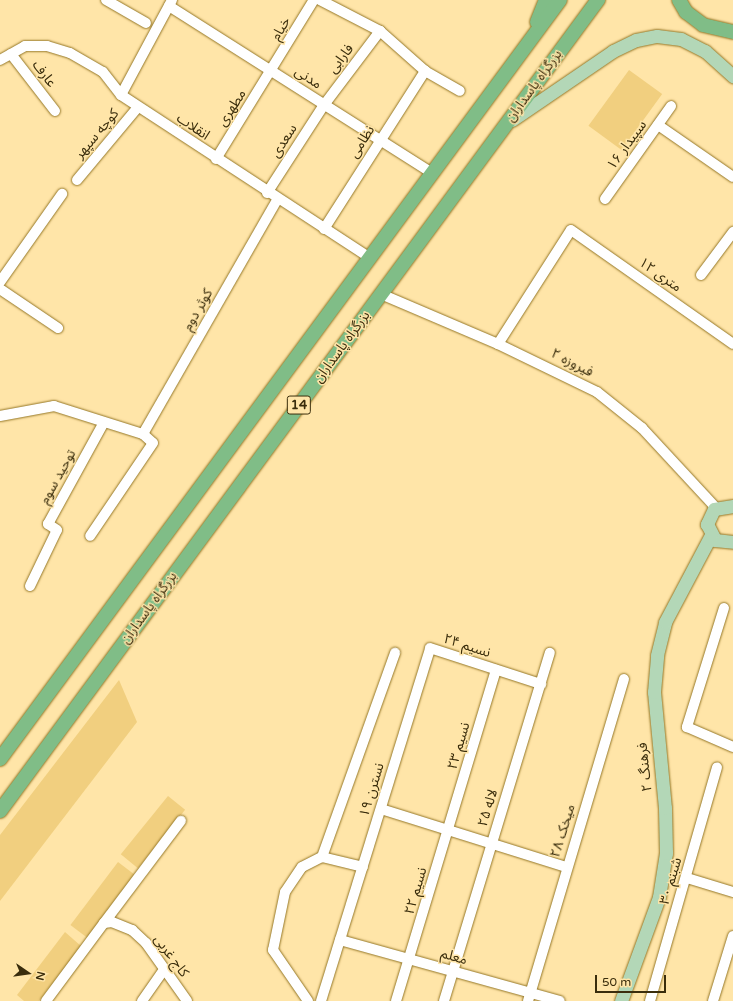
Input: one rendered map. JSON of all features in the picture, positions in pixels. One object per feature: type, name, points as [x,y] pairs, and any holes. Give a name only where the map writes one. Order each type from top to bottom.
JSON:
[{"type":"highway","points":[[527,44],[546,0]]},
{"type":"highway","name":"14","points":[[0,758],[560,0]]},
{"type":"highway","name":"بزرگراه پاسداران","points":[[0,810],[598,0]]},
{"type":"highway","points":[[679,0],[686,12],[703,25],[733,32]]},
{"type":"main road","points":[[507,123],[613,51],[636,40],[657,36],[681,39],[705,50],[733,76]]},
{"type":"main road","points":[[733,506],[716,508],[708,518],[711,535],[721,543],[733,542]]},
{"type":"main road","name":"فرهنگ ۲","points":[[622,1001],[659,897],[666,853],[665,808],[654,692],[657,655],[666,622],[711,535]]},
{"type":"street","points":[[106,0],[146,23]]},
{"type":"street","name":"خیام","points":[[272,72],[314,0]]},
{"type":"street","points":[[320,0],[380,31],[425,71],[460,91]]},
{"type":"street","points":[[121,95],[171,3]]},
{"type":"street","name":"مدنی","points":[[171,3],[272,72],[432,173]]},
{"type":"street","name":"فارابی","points":[[324,105],[380,31]]},
{"type":"street","name":"انقلاب","points":[[0,60],[25,46],[47,46],[70,53],[103,72],[121,95],[138,107],[277,200],[370,258]]},
{"type":"street","name":"عارف","points":[[11,54],[55,111]]},
{"type":"street","name":"نظامی","points":[[324,230],[425,71]]},
{"type":"street","name":"مطهری","points":[[216,159],[272,72]]},
{"type":"street","name":"سعدی","points":[[267,193],[324,105]]},
{"type":"street","name":"سپیدار ۱۶","points":[[605,199],[671,106]]},
{"type":"street","name":"کوچه سپهر","points":[[77,180],[138,107]]},
{"type":"street","points":[[658,125],[733,177]]},
{"type":"street","points":[[0,282],[62,194]]},
{"type":"street","name":"کوثر دوم","points":[[143,434],[277,200]]},
{"type":"street","name":"۱۲ متری","points":[[498,344],[571,230],[733,344]]},
{"type":"street","points":[[700,275],[733,232]]},
{"type":"street","points":[[0,289],[58,328]]},
{"type":"street","name":"فیروزه ٢","points":[[381,294],[498,344],[574,379],[617,407],[642,428],[716,508]]},
{"type":"street","points":[[0,416],[54,406],[143,434],[153,443],[90,536]]},
{"type":"street","name":"توحید سوم","points":[[30,586],[57,530],[48,524],[104,422]]},
{"type":"street","points":[[724,608],[687,726],[729,746]]},
{"type":"street","name":"نسیم ۲۴","points":[[430,648],[541,684]]},
{"type":"street","name":"نسترن ۱۹","points":[[321,1001],[430,648]]},
{"type":"street","points":[[322,857],[395,653]]},
{"type":"street","name":"لاله ۲۵","points":[[444,1001],[550,653]]},
{"type":"street","name":"نسیم ۲۳","points":[[448,830],[496,670]]},
{"type":"street","name":"میخک ۲۸","points":[[529,997],[566,867],[624,679]]},
{"type":"street","name":"شبنم ۳۰","points":[[650,1001],[687,878],[717,767]]},
{"type":"street","points":[[380,809],[566,867]]},
{"type":"street","points":[[46,1001],[182,820]]},
{"type":"street","name":"نسیم ۲۲","points":[[396,1001],[448,830]]},
{"type":"street","points":[[308,1001],[273,950],[285,892],[302,867],[322,857],[363,867]]},
{"type":"street","points":[[687,878],[733,892]]},
{"type":"street","name":"کاج غربی","points":[[104,923],[119,923],[132,930],[187,1001]]},
{"type":"street","points":[[713,1001],[733,936]]},
{"type":"street","name":"معلم","points":[[340,940],[453,971],[529,997],[560,1001]]},
{"type":"street","points":[[142,1001],[164,970]]},
{"type":"shaded area","points":[[629,70],[662,94],[622,150],[588,126]]},
{"type":"shaded area","points":[[119,680],[137,722],[0,901],[0,835]]},
{"type":"shaded area","points":[[168,796],[185,810],[138,868],[121,854]]},
{"type":"shaded area","points":[[118,862],[135,875],[87,938],[70,925]]},
{"type":"shaded area","points":[[65,932],[81,946],[39,1001],[24,1001],[17,995]]}]
